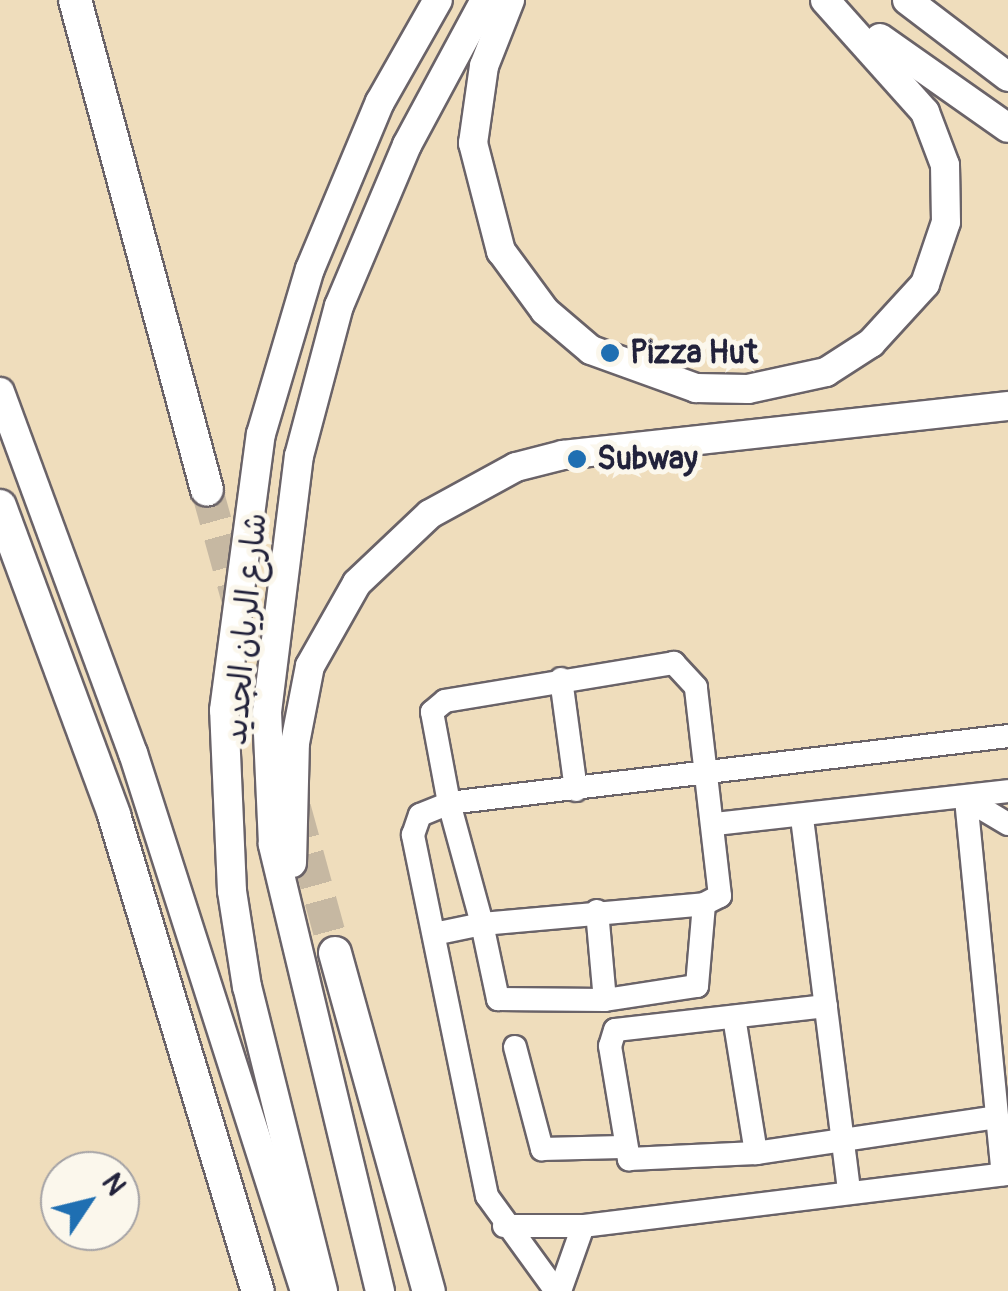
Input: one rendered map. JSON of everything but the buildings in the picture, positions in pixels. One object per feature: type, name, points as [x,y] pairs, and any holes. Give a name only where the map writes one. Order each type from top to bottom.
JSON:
[{"type":"highway","points":[[76,0],[207,490]]},
{"type":"highway","points":[[0,506],[114,815],[258,1291]]},
{"type":"highway","points":[[335,953],[430,1291]]},
{"type":"main road","name":"شارع الريان الجديد","points":[[323,1291],[247,987],[232,891],[224,710],[261,434],[310,269],[380,102],[438,0]]},
{"type":"main road","name":"شارع الريان الجديد","points":[[380,1291],[300,979],[273,844],[267,712],[299,456],[339,306],[407,145],[486,0]]},
{"type":"main road","points":[[510,0],[484,66],[474,143],[501,251],[545,311],[591,350],[681,384],[748,389],[826,372],[872,344],[926,284],[946,222],[945,164],[925,112],[826,0]]},
{"type":"main road","points":[[826,0],[1008,128]]},
{"type":"main road","points":[[907,0],[1008,77]]},
{"type":"main road","points":[[0,392],[133,753],[305,1291]]},
{"type":"main road","points":[[300,979],[291,837],[310,666],[357,583],[430,514],[516,466],[563,455],[1008,406]]},
{"type":"street","points":[[434,934],[482,924],[597,911],[704,904],[726,888],[696,687],[674,663],[561,679],[436,706],[449,803],[482,924],[505,1004],[604,1000],[697,986],[704,904]]},
{"type":"street","points":[[561,679],[576,790]]},
{"type":"street","points":[[583,1226],[558,1291],[504,1226],[484,1184],[413,835],[420,815],[449,803],[1008,736]]},
{"type":"street","points":[[715,824],[802,818],[1008,791]]},
{"type":"street","points":[[966,798],[1008,824]]},
{"type":"street","points":[[504,1226],[583,1226],[1005,1174],[996,1118],[1001,1085],[966,798]]},
{"type":"street","points":[[802,818],[849,1191]]},
{"type":"street","points":[[597,911],[604,1000]]},
{"type":"street","points":[[826,1006],[610,1036],[622,1148],[637,1165],[756,1152],[842,1135],[996,1118]]},
{"type":"street","points":[[734,1017],[756,1152]]},
{"type":"street","points":[[516,1047],[542,1149],[622,1148]]},
{"type":"tunnel","points":[[207,490],[270,717]]},
{"type":"tunnel","points":[[295,808],[335,953]]},
{"type":"place","name":"Pizza Hut","points":[[610,353]]},
{"type":"place","name":"Subway","points":[[577,459]]}]
